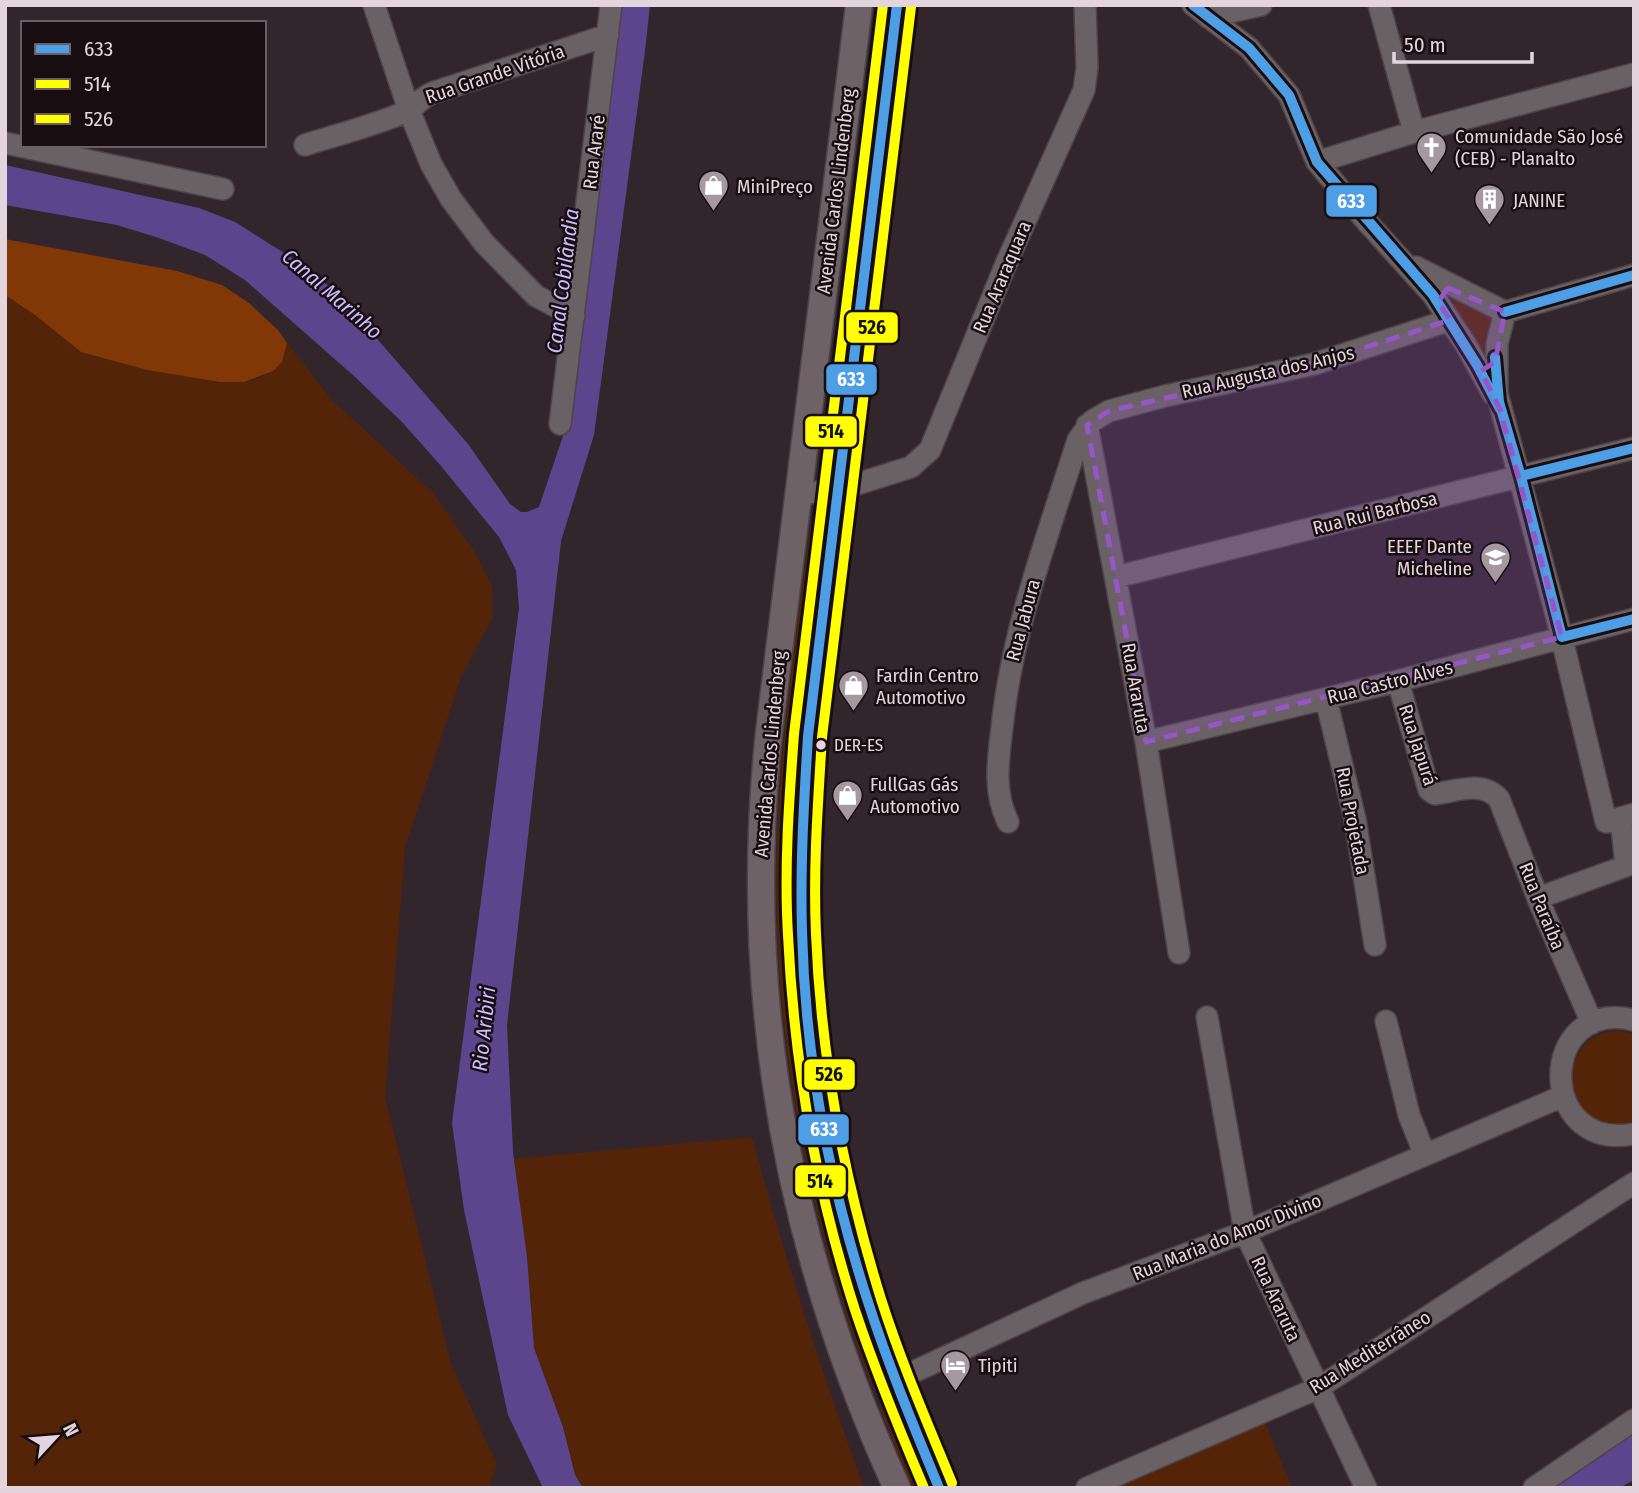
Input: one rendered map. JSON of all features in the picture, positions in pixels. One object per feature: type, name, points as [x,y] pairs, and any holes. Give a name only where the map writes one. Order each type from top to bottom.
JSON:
[{"type":"main road","name":"Avenida Carlos Lindenberg","points":[[859,5],[769,732],[761,818],[760,896],[764,992],[775,1089],[795,1193],[825,1306],[858,1397],[897,1488]]},
{"type":"main road","name":"Avenida Carlos Lindenberg","points":[[897,5],[803,792],[800,905],[804,989],[817,1101],[834,1184],[863,1293],[894,1381],[939,1488]]},
{"type":"main road","points":[[858,1397],[894,1381]]},
{"type":"street","points":[[374,5],[410,110],[431,164],[444,187],[484,243],[536,296],[575,316]]},
{"type":"street","name":"Rua Araré","points":[[560,424],[611,5]]},
{"type":"street","name":"Rua Araraquara","points":[[797,494],[838,490],[911,467],[930,450],[1006,264],[1084,90],[1087,68],[1085,5]]},
{"type":"street","points":[[1200,11],[1261,5]]},
{"type":"street","points":[[1379,5],[1414,132]]},
{"type":"street","points":[[1200,11],[1249,48],[1289,95],[1317,162],[1438,302],[1486,363],[1521,477],[1606,822],[1627,816],[1626,866],[1538,898]]},
{"type":"street","name":"Rua Grande Vitória","points":[[305,145],[376,124],[410,110],[419,99],[432,93],[608,35]]},
{"type":"street","points":[[1317,162],[1414,132],[1634,74]]},
{"type":"street","points":[[24,147],[223,189]]},
{"type":"street","points":[[1392,250],[1413,265],[1505,312],[1634,275]]},
{"type":"street","points":[[1438,302],[1444,290],[1459,289]]},
{"type":"street","points":[[1486,363],[1497,344],[1505,312]]},
{"type":"street","name":"Rua Augusta dos Anjos","points":[[1087,425],[1109,411],[1165,396],[1314,364],[1450,320]]},
{"type":"street","name":"Rua Araruta","points":[[1087,425],[1146,741],[1179,953]]},
{"type":"street","name":"Rua Jabura","points":[[1008,822],[998,794],[997,771],[1014,650],[1078,440],[1087,425]]},
{"type":"street","name":"Rua Rui Barbosa","points":[[1116,577],[1634,448]]},
{"type":"street","name":"Rua Castro Alves","points":[[1146,741],[1398,681],[1634,619]]},
{"type":"street","name":"Rua Japurá","points":[[1398,681],[1429,790],[1435,794],[1478,787],[1490,791]]},
{"type":"street","name":"Rua Projetada","points":[[1326,699],[1355,819],[1375,945]]},
{"type":"street","name":"Rua Paraíba","points":[[1490,791],[1502,804],[1538,898],[1592,1023]]},
{"type":"street","name":"Rua Araruta","points":[[1207,1017],[1245,1232],[1366,1488]]},
{"type":"street","points":[[1634,1020],[1614,1017],[1592,1023],[1575,1036],[1563,1054],[1559,1075],[1563,1096],[1573,1115],[1591,1129],[1611,1135],[1634,1134]]},
{"type":"street","points":[[1386,1021],[1409,1115],[1425,1155]]},
{"type":"street","name":"Rua Maria do Amor Divino","points":[[894,1381],[1083,1293],[1245,1232],[1563,1096]]},
{"type":"street","name":"Rua Mediterrâneo","points":[[1087,1488],[1318,1388],[1634,1183]]},
{"type":"street","points":[[1534,1488],[1634,1420]]},
{"type":"highlighted area","points":[[1448,288],[1505,312],[1495,362],[1481,371],[1500,409],[1562,637],[1146,742],[1087,425],[1109,411],[1314,364],[1450,320],[1438,302]]},
{"type":"shaded area","points":[[5,239],[177,271],[222,285],[249,303],[278,330],[287,343],[282,362],[273,371],[244,382],[220,382],[147,370],[81,352],[5,295]]},
{"type":"shaded area","points":[[5,295],[81,352],[147,370],[220,382],[244,382],[259,378],[282,362],[287,343],[331,399],[433,493],[474,551],[492,586],[492,619],[462,674],[405,847],[385,1097],[451,1364],[497,1465],[489,1488],[5,1488]]},
{"type":"shaded area","points":[[1456,298],[1494,316],[1486,354],[1481,353],[1453,303]]},
{"type":"shaded area","points":[[810,529],[818,530],[794,727],[785,845],[788,980],[805,1114],[818,1180],[853,1310],[875,1374],[870,1382],[847,1317],[811,1185],[787,1051],[780,983],[777,915],[779,806],[790,687]]},
{"type":"shaded area","points":[[1619,1031],[1634,1034],[1634,1125],[1616,1128],[1585,1116],[1569,1086],[1573,1061],[1588,1041],[1603,1033]]},
{"type":"shaded area","points":[[752,1137],[804,1314],[864,1488],[583,1488],[575,1475],[563,1427],[534,1348],[527,1257],[514,1159]]},
{"type":"shaded area","points":[[888,1405],[922,1488],[913,1488],[880,1409]]},
{"type":"shaded area","points":[[1265,1423],[1292,1488],[1118,1488]]},
{"type":"water","points":[[620,5],[650,5],[594,435],[561,541],[507,1025],[513,1152],[527,1257],[534,1348],[563,1427],[575,1475],[583,1488],[543,1488],[508,1415],[464,1210],[452,1123],[519,608],[516,570],[499,537],[402,422],[245,280],[205,255],[159,238],[117,225],[5,205],[5,165],[199,208],[235,222],[303,265],[338,294],[412,379],[468,444],[510,504],[521,512],[527,512],[539,507],[565,430]]},
{"type":"water","points":[[1634,1427],[1634,1480],[1619,1488],[1541,1488]]},
{"type":"transit line","name":"514","points":[[883,5],[794,734],[787,910],[796,1030],[818,1172],[855,1310],[924,1488]]},
{"type":"transit line","name":"633","points":[[897,5],[808,736],[802,858],[802,931],[814,1073],[842,1214],[877,1328],[939,1488]]},
{"type":"transit line","name":"633","points":[[1193,5],[1249,48],[1289,95],[1317,162],[1433,295],[1477,365],[1500,409]]},
{"type":"transit line","name":"526","points":[[911,7],[822,737],[815,909],[823,1027],[845,1164],[889,1322],[952,1483]]},
{"type":"transit line","name":"633","points":[[1505,312],[1634,275]]},
{"type":"transit line","name":"633","points":[[1495,357],[1499,402],[1562,637]]},
{"type":"transit line","name":"633","points":[[1521,476],[1634,448]]},
{"type":"transit line","name":"633","points":[[1562,637],[1634,619]]},
{"type":"place","name":"Comunidade São José (CEB) - Planalto","points":[[1432,174]]},
{"type":"place","name":"MiniPreço","points":[[714,213]]},
{"type":"place","name":"JANINE","points":[[1490,227]]},
{"type":"place","name":"EEEF Dante Micheline","points":[[1495,584]]},
{"type":"place","name":"Fardin Centro Automotivo","points":[[853,713]]},
{"type":"place","name":"DER-ES","points":[[821,745]]},
{"type":"place","name":"FullGas Gás Automotivo","points":[[847,822]]},
{"type":"place","name":"Tipiti","points":[[955,1392]]},
{"type":"water label","name":"Canal Cobilândia","points":[[563,281]]},
{"type":"water label","name":"Canal Marinho","points":[[332,294]]},
{"type":"water label","name":"Rio Aribiri","points":[[484,1029]]}]
